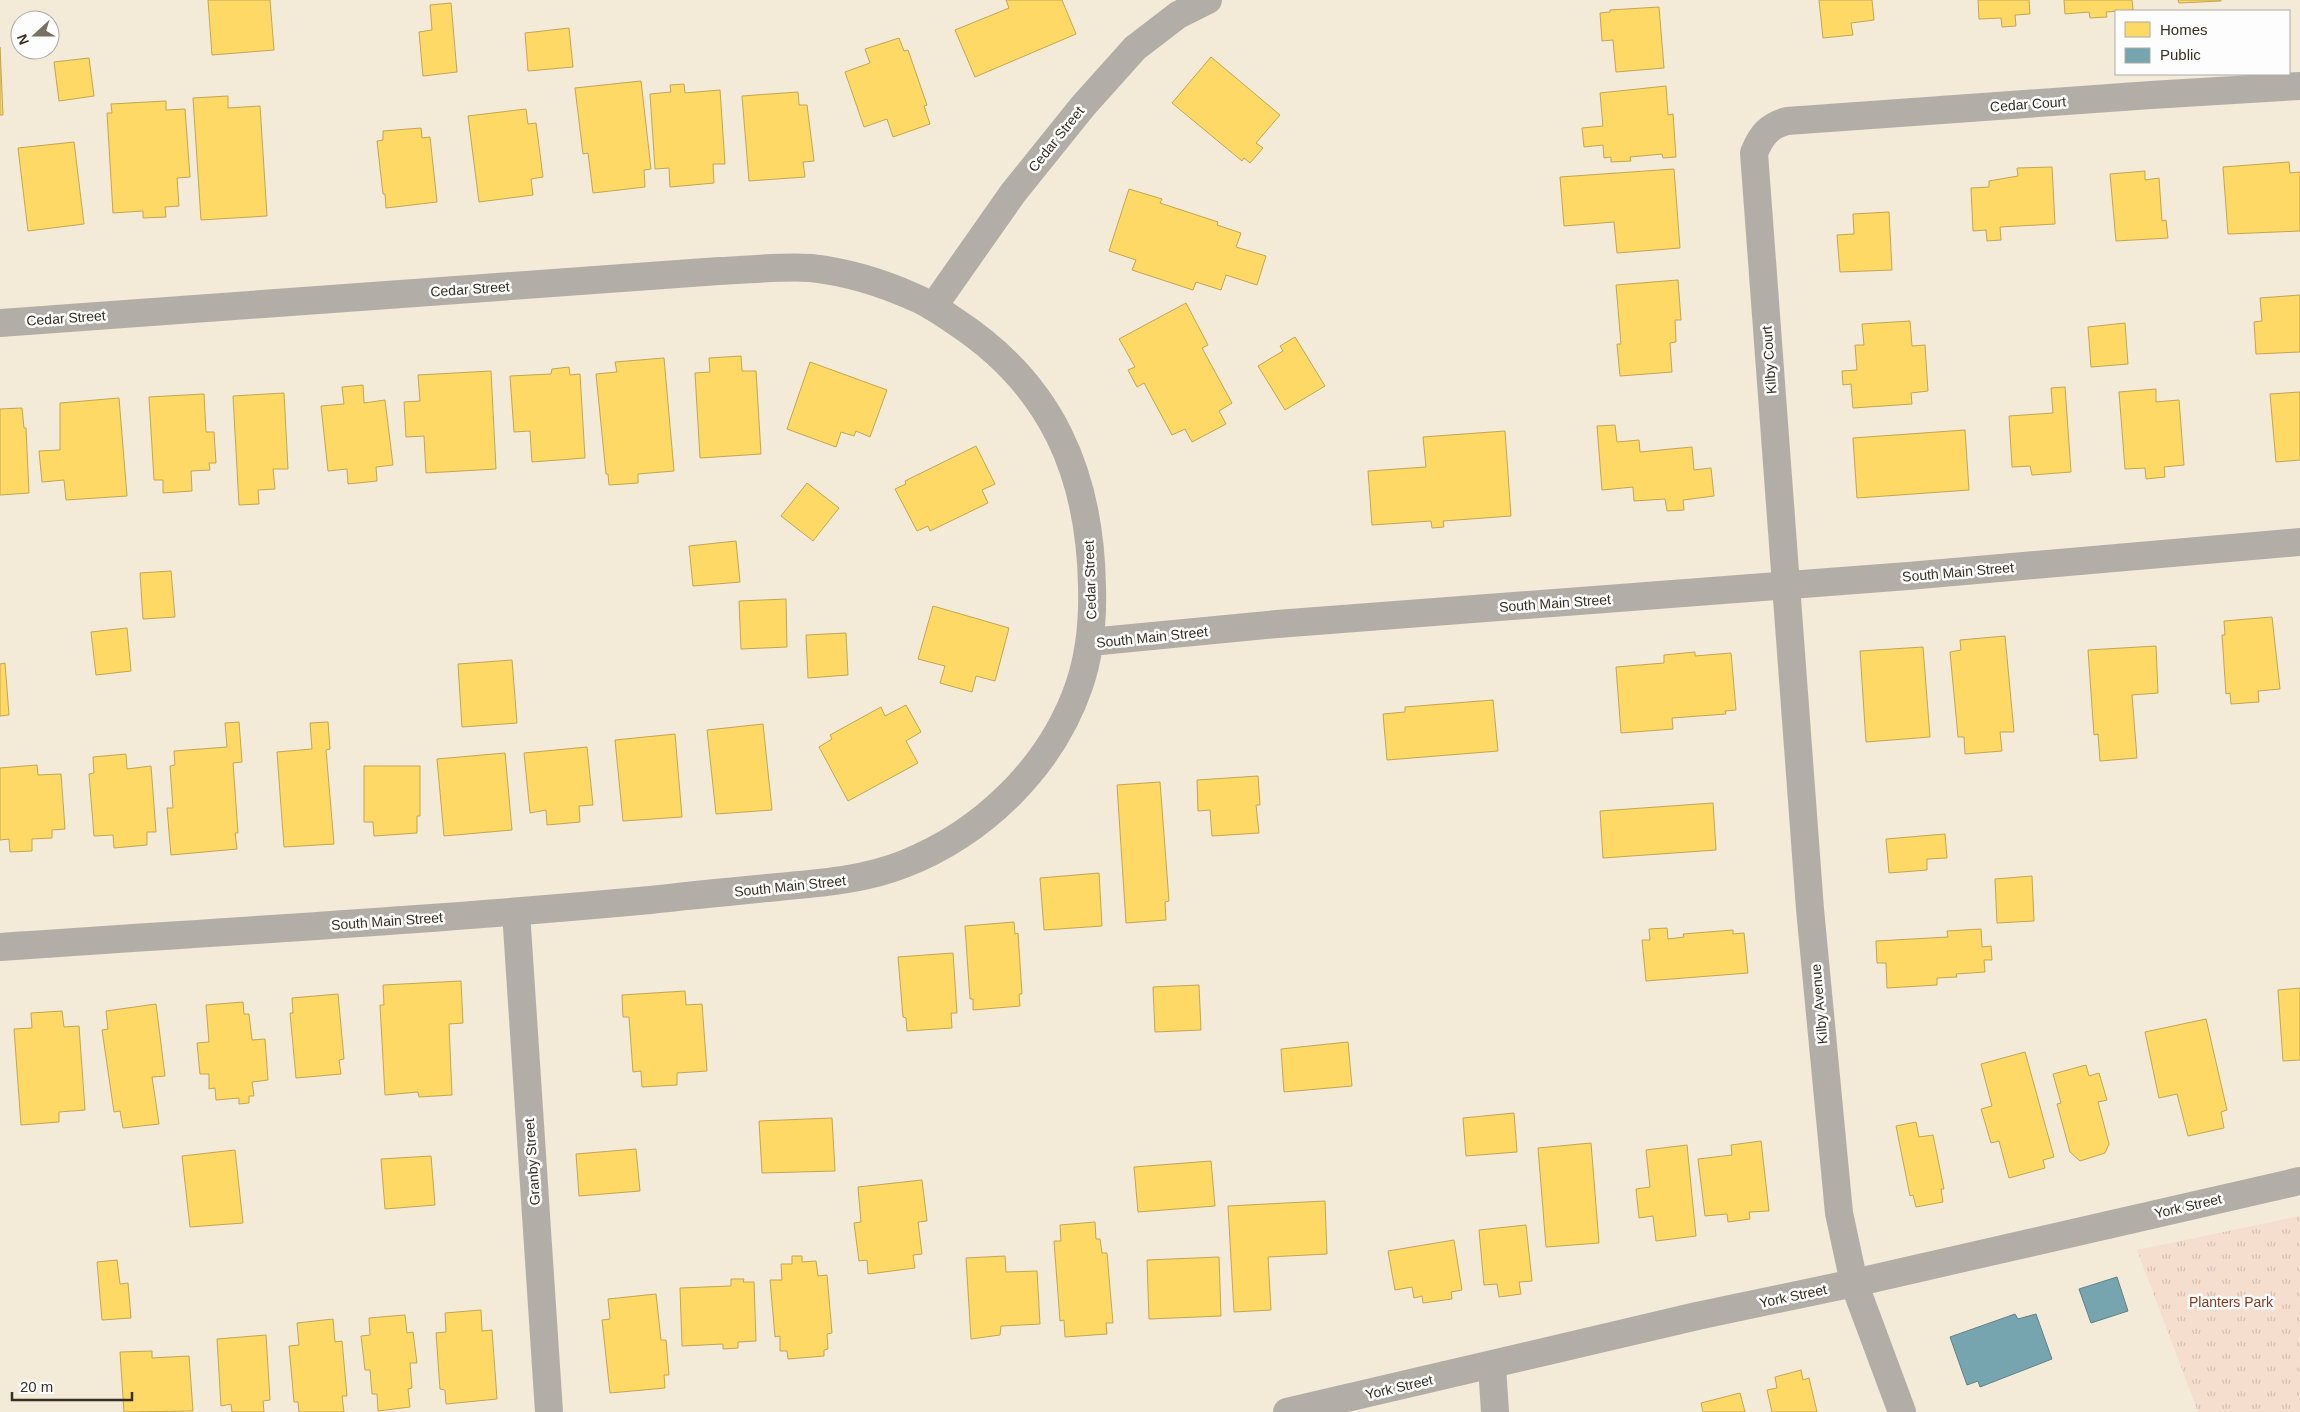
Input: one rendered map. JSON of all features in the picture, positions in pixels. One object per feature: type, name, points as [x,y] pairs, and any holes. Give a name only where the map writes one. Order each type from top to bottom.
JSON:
[{"type":"street","name":"Cedar Street","points":[[933,307],[1014,192],[1083,106],[1135,48],[1178,15],[1208,0]]},
{"type":"street","name":"Cedar Court","points":[[1761,136],[1776,124],[1787,121],[2300,86]]},
{"type":"street","name":"Kilby Court","points":[[1761,136],[1754,153],[1786,585]]},
{"type":"street","name":"Cedar Street","points":[[0,323],[719,271],[809,268],[864,278],[915,297],[980,338],[1019,374],[1045,408],[1066,446],[1084,502],[1092,551],[1093,613],[1090,642]]},
{"type":"street","name":"South Main Street","points":[[0,947],[516,912],[849,880],[904,864],[955,838],[1000,804],[1029,775],[1058,733],[1079,685],[1090,642],[1277,624],[1786,585],[2300,542]]},
{"type":"street","name":"Kilby Avenue","points":[[1786,585],[1810,909],[1838,1204],[1854,1283],[1902,1412]]},
{"type":"street","name":"Granby Street","points":[[516,912],[549,1412]]},
{"type":"street","name":"York Street","points":[[1287,1412],[1492,1366],[1697,1316],[1854,1283],[2300,1181]]},
{"type":"street","points":[[1492,1366],[1495,1412]]},
{"type":"green space","name":"Planters Park","points":[[2300,1216],[2300,1412],[2198,1412],[2137,1250]]},
{"type":"building: Homes","points":[[208,0],[270,0],[274,50],[212,55]]},
{"type":"building: Homes","points":[[1006,0],[1062,0],[1076,34],[975,77],[955,30],[1009,8]]},
{"type":"building: Homes","points":[[1819,0],[1872,0],[1874,20],[1851,23],[1853,35],[1823,38]]},
{"type":"building: Homes","points":[[1978,0],[2029,0],[2030,14],[2015,15],[2016,26],[2002,27],[2001,18],[1979,19]]},
{"type":"building: Homes","points":[[2064,0],[2132,0],[2133,10],[2106,12],[2107,17],[2090,18],[2089,12],[2065,14]]},
{"type":"building: Homes","points":[[2178,0],[2221,0],[2221,1],[2179,3]]},
{"type":"building: Homes","points":[[451,3],[457,72],[423,76],[419,32],[432,30],[430,5]]},
{"type":"building: Homes","points":[[1659,7],[1664,68],[1616,72],[1613,40],[1602,41],[1600,13],[1610,12],[1610,10]]},
{"type":"building: Homes","points":[[569,28],[573,67],[528,71],[525,33]]},
{"type":"building: Homes","points":[[899,38],[904,51],[908,50],[927,105],[924,106],[930,124],[893,137],[887,119],[864,127],[845,72],[870,63],[865,49]]},
{"type":"building: Homes","points":[[0,47],[3,115],[0,115]]},
{"type":"building: Homes","points":[[1211,57],[1280,115],[1256,143],[1263,148],[1250,163],[1244,158],[1242,161],[1172,103]]},
{"type":"building: Homes","points":[[89,58],[94,96],[59,101],[54,62]]},
{"type":"building: Homes","points":[[641,81],[651,169],[644,170],[645,187],[593,193],[588,153],[583,154],[575,88]]},
{"type":"building: Homes","points":[[684,84],[685,93],[720,90],[725,164],[713,164],[714,183],[670,187],[669,168],[655,169],[650,94],[671,92],[670,85]]},
{"type":"building: Homes","points":[[1666,86],[1668,115],[1673,114],[1676,157],[1663,158],[1662,154],[1630,157],[1631,161],[1611,162],[1611,157],[1604,158],[1603,145],[1584,147],[1582,128],[1603,126],[1600,93]]},
{"type":"building: Homes","points":[[798,92],[799,105],[807,105],[814,161],[803,162],[805,177],[749,181],[742,96]]},
{"type":"building: Homes","points":[[228,96],[228,108],[260,106],[267,216],[201,220],[193,98]]},
{"type":"building: Homes","points":[[166,101],[166,110],[185,109],[190,177],[177,178],[179,206],[165,207],[166,217],[143,218],[143,211],[113,213],[107,113],[112,113],[111,104]]},
{"type":"building: Homes","points":[[526,109],[528,124],[536,123],[543,177],[531,179],[533,195],[479,202],[468,116]]},
{"type":"building: Homes","points":[[421,128],[422,138],[430,137],[437,202],[386,208],[377,141],[383,140],[383,131]]},
{"type":"building: Homes","points":[[74,142],[84,224],[28,231],[18,148]]},
{"type":"building: Homes","points":[[2289,162],[2290,173],[2300,172],[2300,231],[2228,234],[2223,167]]},
{"type":"building: Homes","points":[[2052,167],[2055,224],[2000,227],[2001,240],[1987,241],[1986,230],[1973,231],[1971,188],[1989,187],[1989,181],[2018,176],[2017,168]]},
{"type":"building: Homes","points":[[1674,169],[1680,248],[1617,253],[1614,222],[1564,226],[1560,177]]},
{"type":"building: Homes","points":[[2145,171],[2145,180],[2159,178],[2162,221],[2166,220],[2168,238],[2116,241],[2110,174]]},
{"type":"building: Homes","points":[[1129,189],[1162,199],[1160,203],[1218,222],[1217,225],[1241,233],[1236,247],[1266,256],[1257,285],[1226,275],[1221,290],[1196,282],[1193,290],[1132,270],[1136,260],[1109,251]]},
{"type":"building: Homes","points":[[1889,212],[1892,270],[1840,272],[1837,235],[1854,234],[1853,214]]},
{"type":"building: Homes","points":[[1678,280],[1681,320],[1675,320],[1676,342],[1670,343],[1672,372],[1620,376],[1617,344],[1621,344],[1616,285]]},
{"type":"building: Homes","points":[[2300,295],[2300,352],[2256,354],[2254,322],[2262,321],[2260,298]]},
{"type":"building: Homes","points":[[1186,303],[1208,345],[1202,348],[1232,403],[1219,411],[1226,424],[1192,442],[1185,429],[1172,435],[1144,383],[1137,387],[1128,370],[1135,367],[1119,339]]},
{"type":"building: Homes","points":[[1910,321],[1912,346],[1925,345],[1928,391],[1911,393],[1912,404],[1853,408],[1851,384],[1843,385],[1842,371],[1857,370],[1855,345],[1864,345],[1862,324]]},
{"type":"building: Homes","points":[[2125,323],[2128,364],[2091,367],[2088,327]]},
{"type":"building: Homes","points":[[1295,337],[1325,386],[1285,410],[1258,366],[1283,351],[1280,346]]},
{"type":"building: Homes","points":[[741,356],[742,371],[756,371],[761,454],[700,458],[695,373],[710,372],[709,358]]},
{"type":"building: Homes","points":[[664,358],[674,471],[638,474],[638,483],[609,485],[608,474],[606,474],[596,374],[617,372],[615,362]]},
{"type":"building: Homes","points":[[810,362],[887,390],[870,437],[856,431],[854,436],[841,432],[836,447],[787,429]]},
{"type":"building: Homes","points":[[569,367],[570,375],[580,374],[585,458],[532,462],[530,431],[514,432],[510,376],[551,374],[552,369]]},
{"type":"building: Homes","points":[[491,371],[496,469],[426,473],[424,436],[406,437],[404,402],[420,401],[418,375]]},
{"type":"building: Homes","points":[[363,385],[364,403],[385,400],[393,465],[376,467],[377,481],[348,484],[347,469],[328,471],[321,406],[344,404],[342,387]]},
{"type":"building: Homes","points":[[2065,387],[2071,472],[2032,475],[2030,466],[2012,467],[2009,416],[2053,413],[2051,388]]},
{"type":"building: Homes","points":[[2156,389],[2156,402],[2179,400],[2184,465],[2164,467],[2165,477],[2146,479],[2145,468],[2125,469],[2119,392]]},
{"type":"building: Homes","points":[[2300,392],[2300,460],[2276,462],[2270,394]]},
{"type":"building: Homes","points":[[284,393],[288,469],[273,469],[275,489],[258,490],[259,504],[239,505],[233,396]]},
{"type":"building: Homes","points":[[204,394],[206,432],[214,432],[216,463],[209,463],[210,470],[191,471],[192,491],[163,493],[163,480],[154,480],[149,397]]},
{"type":"building: Homes","points":[[119,398],[127,496],[66,500],[64,480],[42,482],[39,451],[60,450],[60,403]]},
{"type":"building: Homes","points":[[22,408],[24,428],[26,428],[29,493],[0,495],[0,409]]},
{"type":"building: Homes","points":[[1615,425],[1617,442],[1639,440],[1640,452],[1692,447],[1694,470],[1711,468],[1714,496],[1683,500],[1684,510],[1667,511],[1665,499],[1634,501],[1633,487],[1602,490],[1597,426]]},
{"type":"building: Homes","points":[[1965,430],[1969,490],[1857,498],[1853,438]]},
{"type":"building: Homes","points":[[1505,431],[1511,516],[1443,521],[1444,527],[1432,528],[1431,521],[1372,525],[1368,471],[1426,467],[1423,437]]},
{"type":"building: Homes","points":[[976,446],[995,484],[982,490],[988,503],[930,531],[928,526],[917,531],[895,489],[906,484],[905,481]]},
{"type":"building: Homes","points":[[807,483],[839,508],[813,541],[781,516]]},
{"type":"building: Homes","points":[[736,541],[740,582],[693,586],[689,546]]},
{"type":"building: Homes","points":[[171,571],[175,617],[143,619],[140,573]]},
{"type":"building: Homes","points":[[786,599],[787,647],[741,649],[739,601]]},
{"type":"building: Homes","points":[[933,606],[1009,628],[995,681],[976,676],[972,692],[940,683],[945,666],[918,659]]},
{"type":"building: Homes","points":[[2272,617],[2280,689],[2258,691],[2259,702],[2231,704],[2230,693],[2226,694],[2222,635],[2225,635],[2224,621]]},
{"type":"building: Homes","points":[[127,628],[131,671],[96,675],[91,632]]},
{"type":"building: Homes","points":[[846,633],[848,675],[808,678],[806,635]]},
{"type":"building: Homes","points":[[2005,636],[2014,732],[2000,732],[2002,751],[1965,754],[1964,737],[1958,737],[1950,652],[1961,650],[1960,640]]},
{"type":"building: Homes","points":[[2156,646],[2158,693],[2132,695],[2137,758],[2100,761],[2098,734],[2094,735],[2088,650]]},
{"type":"building: Homes","points":[[1923,647],[1930,737],[1866,742],[1860,651]]},
{"type":"building: Homes","points":[[1695,652],[1695,656],[1731,653],[1736,710],[1725,711],[1726,714],[1672,718],[1673,729],[1621,733],[1616,667],[1664,663],[1664,655]]},
{"type":"building: Homes","points":[[512,660],[517,723],[462,727],[458,664]]},
{"type":"building: Homes","points":[[5,663],[9,715],[0,716],[0,664]]},
{"type":"building: Homes","points":[[1493,700],[1498,751],[1387,760],[1383,714],[1405,712],[1405,707]]},
{"type":"building: Homes","points":[[906,705],[921,732],[906,741],[918,763],[848,801],[819,747],[832,739],[830,735],[881,707],[885,716]]},
{"type":"building: Homes","points":[[239,722],[242,762],[233,763],[238,833],[235,833],[237,849],[171,855],[167,808],[173,808],[170,766],[175,765],[174,751],[227,747],[225,723]]},
{"type":"building: Homes","points":[[328,722],[330,749],[326,750],[334,844],[284,847],[277,752],[312,749],[310,723]]},
{"type":"building: Homes","points":[[763,724],[772,810],[716,814],[707,730]]},
{"type":"building: Homes","points":[[675,734],[682,817],[623,821],[615,740]]},
{"type":"building: Homes","points":[[587,747],[593,805],[579,806],[580,822],[547,825],[546,810],[530,813],[524,753]]},
{"type":"building: Homes","points":[[505,753],[512,830],[444,836],[437,759]]},
{"type":"building: Homes","points":[[126,754],[127,769],[151,766],[156,832],[147,832],[147,845],[114,848],[113,835],[94,836],[89,774],[94,773],[93,757]]},
{"type":"building: Homes","points":[[37,765],[38,775],[61,774],[65,829],[52,830],[52,838],[32,839],[32,851],[10,852],[9,839],[0,840],[0,768]]},
{"type":"building: Homes","points":[[364,766],[420,766],[420,816],[417,816],[417,833],[374,836],[373,822],[364,822]]},
{"type":"building: Homes","points":[[1258,776],[1260,805],[1256,805],[1259,833],[1212,836],[1210,810],[1198,811],[1197,780]]},
{"type":"building: Homes","points":[[1160,782],[1169,901],[1165,902],[1166,920],[1126,923],[1117,785]]},
{"type":"building: Homes","points":[[1713,803],[1716,850],[1603,858],[1600,811]]},
{"type":"building: Homes","points":[[1945,834],[1947,858],[1927,859],[1927,870],[1889,873],[1886,839]]},
{"type":"building: Homes","points":[[1099,873],[1102,926],[1044,930],[1040,878]]},
{"type":"building: Homes","points":[[2032,876],[2034,921],[1997,923],[1995,879]]},
{"type":"building: Homes","points":[[1014,922],[1015,934],[1018,933],[1022,994],[1019,994],[1020,1006],[973,1010],[973,999],[970,999],[965,926]]},
{"type":"building: Homes","points":[[1667,928],[1668,939],[1684,937],[1683,934],[1733,930],[1733,934],[1744,933],[1748,973],[1646,981],[1642,940],[1650,940],[1649,929]]},
{"type":"building: Homes","points":[[1981,929],[1982,947],[1991,946],[1992,960],[1984,960],[1985,972],[1956,974],[1957,977],[1937,978],[1937,985],[1887,988],[1886,963],[1877,963],[1876,941],[1948,937],[1947,931]]},
{"type":"building: Homes","points":[[953,953],[957,1013],[951,1013],[952,1028],[907,1031],[906,1018],[903,1017],[898,957]]},
{"type":"building: Homes","points":[[461,981],[463,1023],[449,1024],[452,1095],[419,1097],[418,1092],[385,1095],[380,1005],[384,1005],[383,985]]},
{"type":"building: Homes","points":[[1199,985],[1201,1030],[1155,1032],[1153,987]]},
{"type":"building: Homes","points":[[2300,988],[2300,1060],[2283,1061],[2278,990]]},
{"type":"building: Homes","points":[[685,991],[686,1005],[702,1004],[707,1071],[677,1073],[677,1085],[642,1087],[641,1071],[633,1072],[629,1017],[623,1017],[622,995]]},
{"type":"building: Homes","points":[[338,994],[344,1059],[339,1060],[341,1074],[296,1078],[290,1013],[293,1013],[292,998]]},
{"type":"building: Homes","points":[[243,1002],[244,1014],[249,1014],[252,1040],[265,1039],[268,1080],[252,1082],[254,1096],[249,1096],[249,1103],[239,1104],[239,1098],[216,1100],[215,1088],[209,1089],[209,1074],[200,1074],[197,1043],[209,1042],[206,1005]]},
{"type":"building: Homes","points":[[156,1004],[165,1076],[152,1077],[159,1124],[123,1128],[120,1111],[114,1112],[102,1030],[108,1029],[106,1011]]},
{"type":"building: Homes","points":[[62,1011],[64,1027],[79,1026],[85,1110],[59,1112],[59,1122],[21,1125],[14,1029],[32,1028],[31,1013]]},
{"type":"building: Homes","points":[[2206,1019],[2227,1110],[2221,1112],[2224,1128],[2188,1136],[2177,1094],[2159,1098],[2145,1032]]},
{"type":"building: Homes","points":[[1348,1042],[1352,1086],[1284,1092],[1281,1049]]},
{"type":"building: Homes","points":[[2025,1052],[2054,1157],[2043,1160],[2045,1168],[2009,1178],[1999,1141],[1991,1143],[1981,1109],[1992,1106],[1981,1064]]},
{"type":"building: Homes","points":[[2086,1065],[2089,1076],[2099,1073],[2107,1100],[2098,1102],[2109,1144],[2105,1153],[2080,1161],[2070,1152],[2057,1104],[2061,1103],[2053,1074]]},
{"type":"building: Homes","points":[[1514,1113],[1517,1152],[1466,1156],[1463,1118]]},
{"type":"building: Homes","points":[[832,1118],[835,1171],[762,1173],[759,1121]]},
{"type":"building: Homes","points":[[1916,1122],[1919,1137],[1933,1135],[1944,1189],[1941,1189],[1943,1202],[1916,1207],[1913,1195],[1910,1196],[1896,1126]]},
{"type":"building: Homes","points":[[1761,1141],[1769,1211],[1749,1212],[1750,1219],[1728,1222],[1727,1214],[1705,1216],[1698,1159],[1732,1155],[1731,1145]]},
{"type":"building: Homes","points":[[1591,1143],[1599,1243],[1546,1247],[1538,1148]]},
{"type":"building: Homes","points":[[1687,1145],[1696,1236],[1656,1241],[1653,1216],[1639,1218],[1636,1189],[1650,1187],[1646,1150]]},
{"type":"building: Homes","points":[[636,1149],[640,1191],[579,1196],[576,1154]]},
{"type":"building: Homes","points":[[235,1150],[243,1223],[190,1227],[182,1156]]},
{"type":"building: Homes","points":[[431,1156],[435,1205],[385,1209],[381,1159]]},
{"type":"building: Homes","points":[[1211,1161],[1215,1206],[1138,1212],[1134,1167]]},
{"type":"building: Homes","points":[[922,1180],[927,1221],[918,1222],[922,1254],[913,1255],[915,1268],[868,1274],[867,1260],[859,1261],[854,1223],[861,1222],[858,1187]]},
{"type":"building: Homes","points":[[1325,1201],[1327,1254],[1268,1257],[1271,1310],[1234,1312],[1228,1206]]},
{"type":"building: Homes","points":[[1095,1222],[1096,1239],[1100,1239],[1102,1253],[1107,1253],[1113,1323],[1106,1323],[1107,1334],[1065,1337],[1064,1320],[1060,1321],[1054,1241],[1061,1241],[1060,1225]]},
{"type":"building: Homes","points":[[1526,1225],[1532,1281],[1519,1282],[1521,1294],[1499,1297],[1497,1284],[1484,1285],[1479,1230]]},
{"type":"building: Homes","points":[[1454,1240],[1462,1290],[1451,1292],[1452,1299],[1423,1303],[1422,1296],[1414,1298],[1412,1287],[1395,1290],[1388,1251]]},
{"type":"building: Homes","points":[[792,1256],[802,1256],[802,1262],[816,1261],[818,1276],[827,1275],[832,1333],[827,1334],[828,1349],[824,1350],[824,1356],[788,1359],[787,1351],[780,1351],[780,1336],[775,1337],[770,1280],[782,1280],[781,1264],[792,1264]]},
{"type":"building: Homes","points":[[1005,1256],[1006,1272],[1037,1271],[1040,1324],[1001,1326],[1000,1335],[971,1339],[966,1258]]},
{"type":"building: Homes","points":[[1219,1257],[1221,1316],[1149,1319],[1147,1260]]},
{"type":"building: Homes","points":[[117,1260],[120,1284],[128,1283],[131,1318],[102,1320],[97,1262]]},
{"type":"building: Homes","points":[[731,1279],[744,1279],[743,1282],[754,1282],[756,1341],[738,1342],[738,1348],[723,1349],[723,1344],[682,1346],[680,1288],[731,1286]]},
{"type":"building: Homes","points":[[656,1294],[661,1340],[666,1340],[669,1375],[664,1375],[665,1388],[610,1393],[602,1320],[610,1319],[608,1299]]},
{"type":"building: Homes","points":[[481,1310],[482,1331],[492,1330],[497,1399],[446,1404],[445,1390],[440,1389],[436,1333],[446,1332],[445,1313]]},
{"type":"building: Homes","points":[[405,1315],[407,1333],[413,1332],[417,1363],[410,1363],[412,1388],[408,1389],[410,1407],[378,1411],[377,1394],[372,1394],[370,1370],[365,1370],[361,1336],[370,1335],[369,1318]]},
{"type":"building: Homes","points":[[333,1319],[335,1342],[342,1341],[347,1396],[342,1396],[344,1412],[299,1412],[298,1402],[294,1402],[289,1346],[299,1345],[297,1323]]},
{"type":"building: Homes","points":[[266,1335],[270,1400],[263,1401],[264,1412],[232,1412],[231,1404],[221,1406],[217,1339]]},
{"type":"building: Homes","points":[[152,1351],[152,1358],[189,1356],[193,1411],[124,1412],[120,1352]]},
{"type":"building: Homes","points":[[1801,1370],[1803,1380],[1809,1378],[1817,1412],[1772,1412],[1767,1390],[1777,1388],[1775,1377]]},
{"type":"building: Homes","points":[[1740,1393],[1745,1412],[1703,1412],[1701,1403]]},
{"type":"building: Public","points":[[2117,1277],[2128,1311],[2091,1323],[2079,1289]]},
{"type":"building: Public","points":[[2015,1314],[2018,1319],[2036,1314],[2052,1359],[1980,1387],[1978,1381],[1967,1385],[1950,1337]]}]
